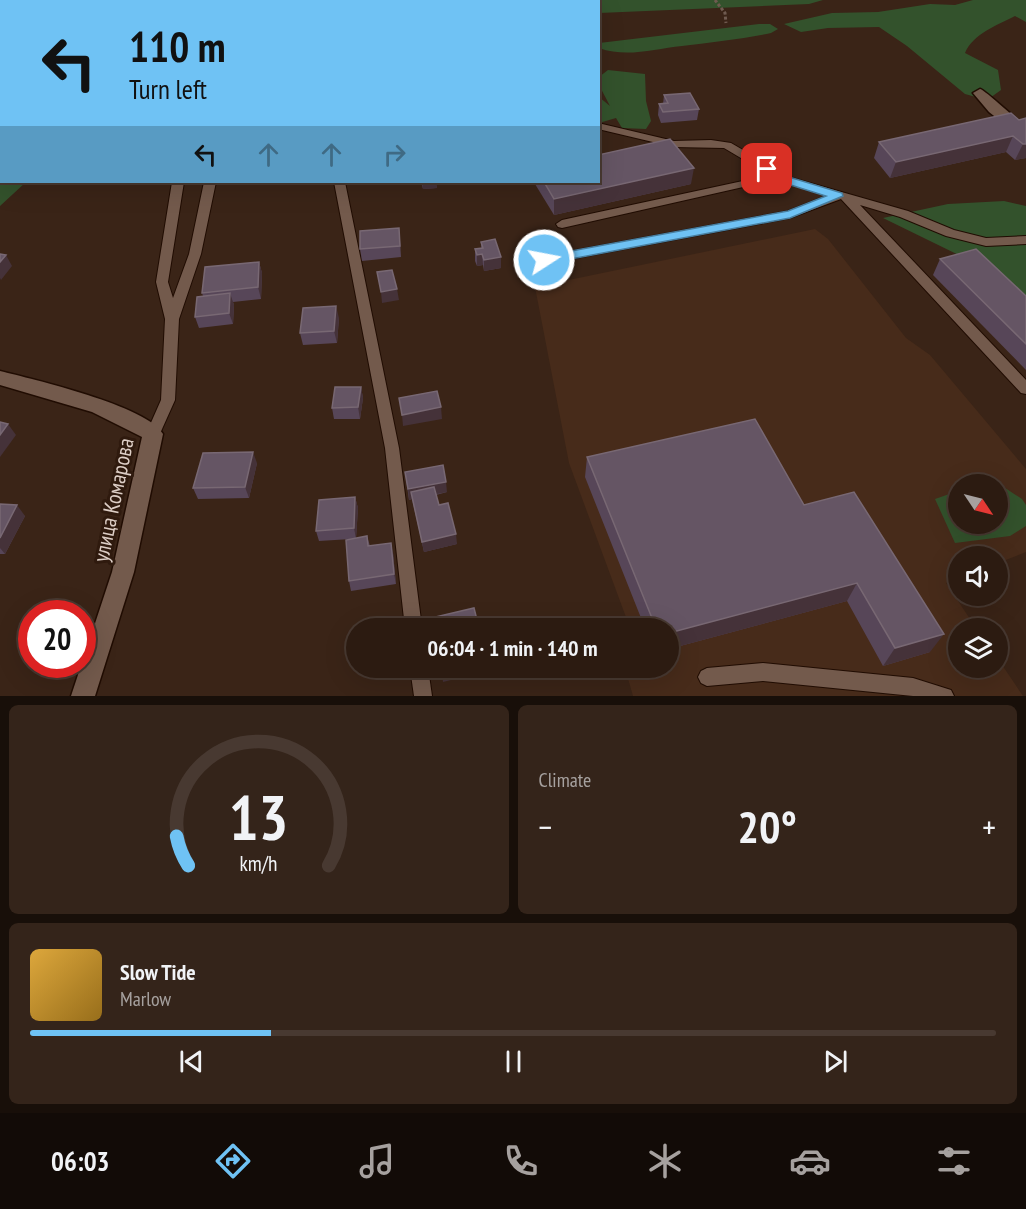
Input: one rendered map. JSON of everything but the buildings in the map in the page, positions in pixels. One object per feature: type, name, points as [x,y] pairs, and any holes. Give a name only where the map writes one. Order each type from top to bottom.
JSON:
[{"type":"street","points":[[980,93],[994,109],[1026,134]]},
{"type":"street","name":"улица Комарова","points":[[0,378],[109,410],[153,434],[123,572],[83,696]]},
{"type":"lane","points":[[600,126],[674,144],[727,145],[785,179],[904,214],[950,234],[986,242],[1026,240]]},
{"type":"lane","points":[[562,224],[752,182],[785,179]]},
{"type":"lane","points":[[172,319],[162,282],[178,183]]},
{"type":"lane","points":[[153,434],[168,400],[172,319],[195,255],[210,183]]},
{"type":"lane","points":[[339,183],[392,448],[413,618]]},
{"type":"lane","points":[[544,260],[790,214],[842,197]]},
{"type":"lane","points":[[842,197],[1026,389]]},
{"type":"lane","points":[[707,677],[763,672],[913,687],[945,696]]},
{"type":"lane","points":[[420,678],[423,696]]},
{"type":"path","points":[[715,0],[725,14],[726,23]]},
{"type":"shaded area","points":[[815,229],[828,239],[906,338],[930,355],[1026,469],[1026,552],[1008,559],[1008,546],[948,546],[948,582],[946,583],[948,606],[961,606],[969,618],[948,618],[948,678],[1008,678],[1008,674],[1023,696],[633,696],[628,678],[679,678],[679,618],[626,618],[569,463],[535,287]]},
{"type":"green space","points":[[600,0],[823,0],[809,4],[600,13]]},
{"type":"green space","points":[[973,0],[1026,0],[1026,22],[1015,16],[1001,23],[974,40],[965,53],[998,70],[1001,90],[987,100],[965,94],[907,46],[879,27],[828,28],[801,32],[784,24],[832,13],[878,12],[930,4],[955,5]]},
{"type":"green space","points":[[759,24],[770,24],[778,29],[771,33],[749,37],[630,53],[600,48],[600,43]]},
{"type":"green space","points":[[608,70],[645,74],[646,101],[651,121],[646,129],[622,128],[616,118],[600,123],[600,98],[610,106],[600,87],[600,76]]},
{"type":"green space","points":[[0,183],[25,183],[0,206]]},
{"type":"green space","points":[[1004,201],[1026,206],[1026,307],[973,262],[883,218],[948,204]]},
{"type":"green space","points":[[1008,490],[1022,499],[1026,505],[1026,526],[1010,536],[955,543],[951,534],[1008,534]]},
{"type":"green space","points":[[948,494],[948,528],[935,499]]},
{"type":"route","points":[[544,260],[790,214],[837,196],[785,179],[767,169]]}]
